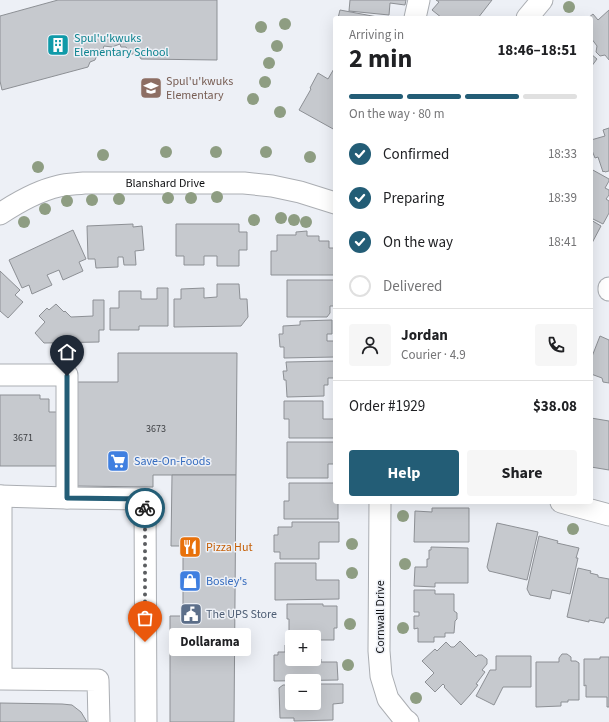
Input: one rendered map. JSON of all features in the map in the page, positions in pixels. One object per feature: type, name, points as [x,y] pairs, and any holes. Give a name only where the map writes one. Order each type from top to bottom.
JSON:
[{"type":"street","points":[[415,16],[419,0]]},
{"type":"street","points":[[529,16],[542,0]]},
{"type":"street","name":"Blanshard Drive","points":[[0,214],[37,193],[59,186],[84,183],[244,183],[272,186],[300,192],[333,203]]},
{"type":"street","points":[[0,374],[67,376],[67,498]]},
{"type":"street","points":[[98,722],[98,680],[1,679],[0,496],[145,499],[146,722]]},
{"type":"street","name":"Cornwall Drive","points":[[380,504],[379,651],[381,676],[388,699],[404,720],[408,722]]},
{"type":"street","points":[[568,504],[609,516]]},
{"type":"building","name":"Spul'u'kwuks Elementary School","points":[[58,0],[217,0],[217,60],[141,59],[138,54],[130,54],[126,47],[121,47],[120,44],[112,47],[104,46],[103,49],[99,50],[95,60],[90,62],[88,67],[2,90],[0,81],[0,16]]},
{"type":"building","points":[[350,0],[406,0],[405,5],[390,3],[389,15],[349,11]]},
{"type":"building","points":[[436,0],[492,0],[480,16],[440,16],[432,10],[439,2]]},
{"type":"building","points":[[340,10],[372,16],[338,16]]},
{"type":"building","points":[[609,10],[609,60],[605,55],[600,56],[596,52],[597,46],[593,41],[593,16],[590,16],[593,14],[598,20]]},
{"type":"building","points":[[593,56],[597,59],[593,64]]},
{"type":"building","points":[[333,70],[333,129],[299,110],[318,73],[328,79]]},
{"type":"building","points":[[609,128],[609,171],[605,172],[603,172],[598,157],[595,158],[593,153],[593,139],[605,136],[603,130]]},
{"type":"building","points":[[593,170],[609,179],[605,188],[609,190],[609,195],[606,199],[609,201],[609,213],[603,224],[593,219]]},
{"type":"building","points":[[593,221],[601,226],[593,241]]},
{"type":"building","points":[[133,224],[133,227],[142,226],[144,250],[135,251],[136,265],[124,265],[123,257],[118,257],[118,267],[96,268],[95,259],[88,259],[87,226]]},
{"type":"building","points":[[176,224],[239,224],[239,232],[247,232],[247,250],[239,250],[239,266],[217,266],[217,256],[204,256],[204,265],[184,265],[184,256],[176,256]]},
{"type":"building","points":[[73,230],[86,259],[79,262],[83,271],[63,280],[59,270],[47,275],[52,285],[32,294],[29,285],[22,288],[9,260]]},
{"type":"building","points":[[307,231],[307,236],[319,236],[319,241],[329,241],[329,248],[333,248],[333,275],[271,275],[271,251],[277,251],[277,235],[296,235],[296,232]]},
{"type":"building","points":[[0,271],[20,290],[15,295],[23,302],[8,318],[0,311]]},
{"type":"building","points":[[287,280],[333,280],[333,306],[330,306],[330,313],[327,317],[287,317]]},
{"type":"building","points":[[217,284],[239,284],[240,299],[247,299],[248,317],[241,326],[174,327],[174,299],[181,299],[181,289],[204,288],[204,298],[217,297]]},
{"type":"building","points":[[157,288],[168,288],[168,326],[139,326],[139,330],[110,330],[110,308],[119,308],[119,291],[141,291],[141,299],[157,299]]},
{"type":"building","points":[[93,300],[104,300],[104,330],[99,330],[99,342],[44,343],[35,333],[45,322],[39,316],[47,308],[49,310],[56,304],[71,317],[93,316]]},
{"type":"building","points":[[332,320],[332,334],[327,334],[327,341],[333,341],[333,357],[284,358],[284,347],[280,347],[279,334],[283,334],[283,326],[300,325],[300,321]]},
{"type":"building","points":[[600,336],[609,340],[609,383],[603,382],[602,378],[593,375],[593,354]]},
{"type":"building","points":[[118,353],[237,353],[236,475],[153,475],[153,487],[76,486],[76,382],[118,382]]},
{"type":"building","points":[[333,361],[333,378],[328,378],[328,385],[324,385],[324,396],[287,397],[286,380],[284,380],[283,371],[287,371],[286,362]]},
{"type":"building","points":[[0,395],[40,395],[40,399],[49,399],[49,412],[61,412],[61,466],[0,466]]},
{"type":"building","points":[[284,401],[323,401],[323,419],[333,419],[333,438],[289,438],[289,419],[284,419]]},
{"type":"building","points":[[593,418],[609,421],[609,470],[593,467]]},
{"type":"building","points":[[287,442],[333,442],[333,464],[328,464],[328,478],[287,478]]},
{"type":"building","points":[[172,475],[236,475],[234,722],[170,722],[170,616],[183,616],[183,546],[171,546]]},
{"type":"building","points":[[289,483],[333,483],[333,504],[338,504],[338,519],[284,519],[284,501],[289,501]]},
{"type":"building","points":[[432,508],[469,508],[469,542],[414,542],[415,511],[432,512]]},
{"type":"building","points":[[292,522],[339,522],[339,542],[319,542],[319,559],[280,559],[280,552],[274,552],[274,535],[278,535],[278,527],[292,527]]},
{"type":"building","points":[[497,523],[538,532],[527,580],[489,571],[487,567]]},
{"type":"building","points":[[539,536],[558,541],[557,543],[579,548],[570,594],[552,590],[550,599],[530,595],[527,589]]},
{"type":"building","points":[[431,547],[468,548],[468,583],[435,583],[435,587],[414,586],[415,567],[427,567],[427,559],[429,559],[429,550],[431,550]]},
{"type":"building","points":[[275,563],[316,563],[316,580],[339,580],[339,599],[275,600]]},
{"type":"building","points":[[578,568],[591,571],[590,573],[598,575],[598,577],[609,579],[609,618],[606,618],[604,623],[589,620],[589,622],[567,617]]},
{"type":"building","points":[[414,590],[435,590],[435,594],[454,594],[454,611],[457,613],[457,619],[455,621],[454,633],[445,633],[445,637],[434,637],[434,642],[418,642],[418,628],[414,629],[414,616],[419,616],[419,612],[414,612]]},
{"type":"building","points":[[287,604],[323,604],[323,606],[337,606],[337,628],[334,628],[334,640],[321,640],[321,630],[289,630],[289,619],[287,619]]},
{"type":"building","points":[[460,641],[476,657],[478,655],[482,655],[487,659],[487,664],[482,670],[485,672],[476,684],[478,685],[461,705],[443,684],[435,692],[425,682],[434,673],[422,661],[435,649],[437,651],[446,642],[451,647],[454,647]]},
{"type":"building","points":[[278,652],[285,652],[285,666],[321,666],[321,662],[337,662],[338,680],[321,680],[321,674],[285,674],[285,681],[274,681],[274,655],[278,655]]},
{"type":"building","points":[[562,654],[567,654],[571,657],[571,661],[576,661],[579,663],[579,700],[568,700],[568,702],[561,702],[561,706],[536,707],[536,662],[559,662],[559,658]]},
{"type":"building","points":[[496,656],[531,656],[531,687],[503,687],[494,705],[476,696],[490,670],[496,670]]},
{"type":"building","points":[[600,657],[609,657],[609,707],[607,707],[607,697],[586,697],[586,685],[584,686],[584,659],[600,659]]},
{"type":"building","points":[[321,684],[343,684],[343,703],[333,704],[333,720],[294,721],[294,718],[280,718],[279,688],[285,685],[285,710],[321,710]]},
{"type":"building","points":[[0,703],[72,705],[81,712],[87,722],[0,722]]},
{"type":"way so far","points":[[145,508],[145,642]]},
{"type":"place","name":"Spul'u'kwuks Elementary School","points":[[58,45]]},
{"type":"place","name":"Spul'u'kwuks Elementary","points":[[151,88]]},
{"type":"place","name":"Save-On-Foods","points":[[118,461]]},
{"type":"place","name":"Pizza Hut","points":[[190,547]]},
{"type":"place","name":"Bosley's","points":[[190,581]]},
{"type":"place","name":"The UPS Store","points":[[191,614]]},
{"type":"place","name":"Dollarama","points":[[145,642]]},
{"type":"route","points":[[67,376],[67,498],[145,499],[145,508]]}]
